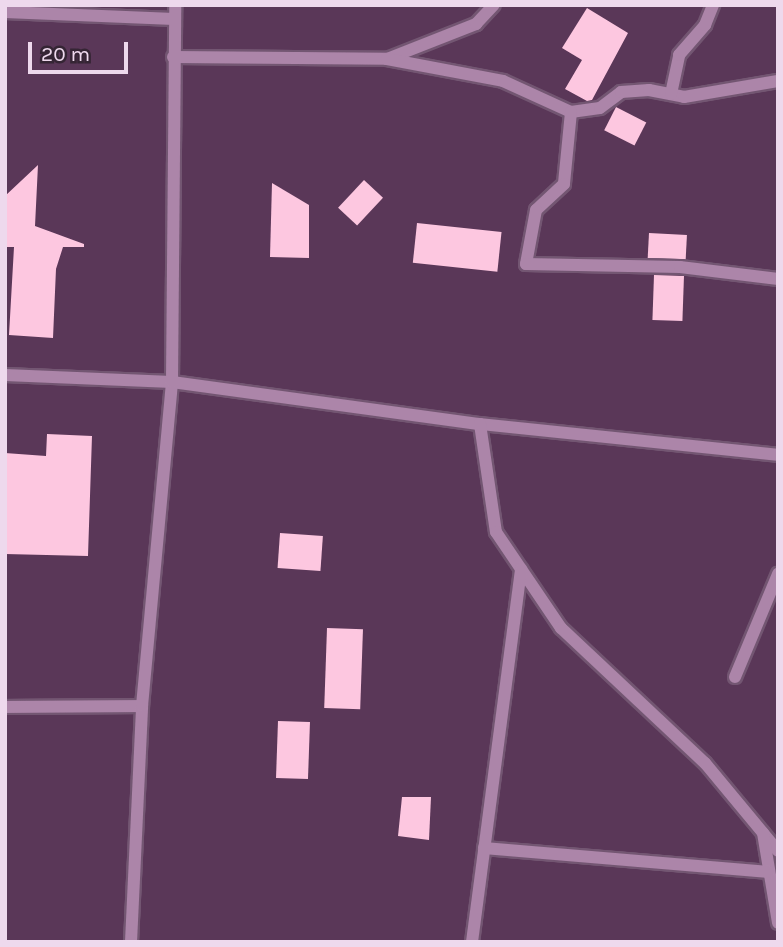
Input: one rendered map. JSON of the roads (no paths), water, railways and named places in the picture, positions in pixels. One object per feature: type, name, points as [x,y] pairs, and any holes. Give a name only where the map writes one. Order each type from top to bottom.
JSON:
[{"type":"street","points":[[387,59],[476,24],[494,5]]},
{"type":"street","points":[[671,94],[678,54],[705,25],[713,5]]},
{"type":"street","points":[[5,12],[175,12],[172,382],[142,706],[131,942]]},
{"type":"street","points":[[173,57],[387,59],[503,81],[571,112],[600,108],[621,92],[649,90],[684,97],[778,81]]},
{"type":"street","points":[[571,112],[564,184],[536,210],[526,264],[680,267],[778,279]]},
{"type":"street","points":[[5,375],[172,382],[480,424],[778,455]]},
{"type":"street","points":[[480,424],[496,531],[561,628],[705,763],[763,829],[778,851]]},
{"type":"street","points":[[471,942],[521,569]]},
{"type":"street","points":[[735,677],[778,574]]},
{"type":"street","points":[[5,707],[142,706]]},
{"type":"street","points":[[763,829],[778,923]]},
{"type":"street","points":[[484,848],[769,872]]}]
